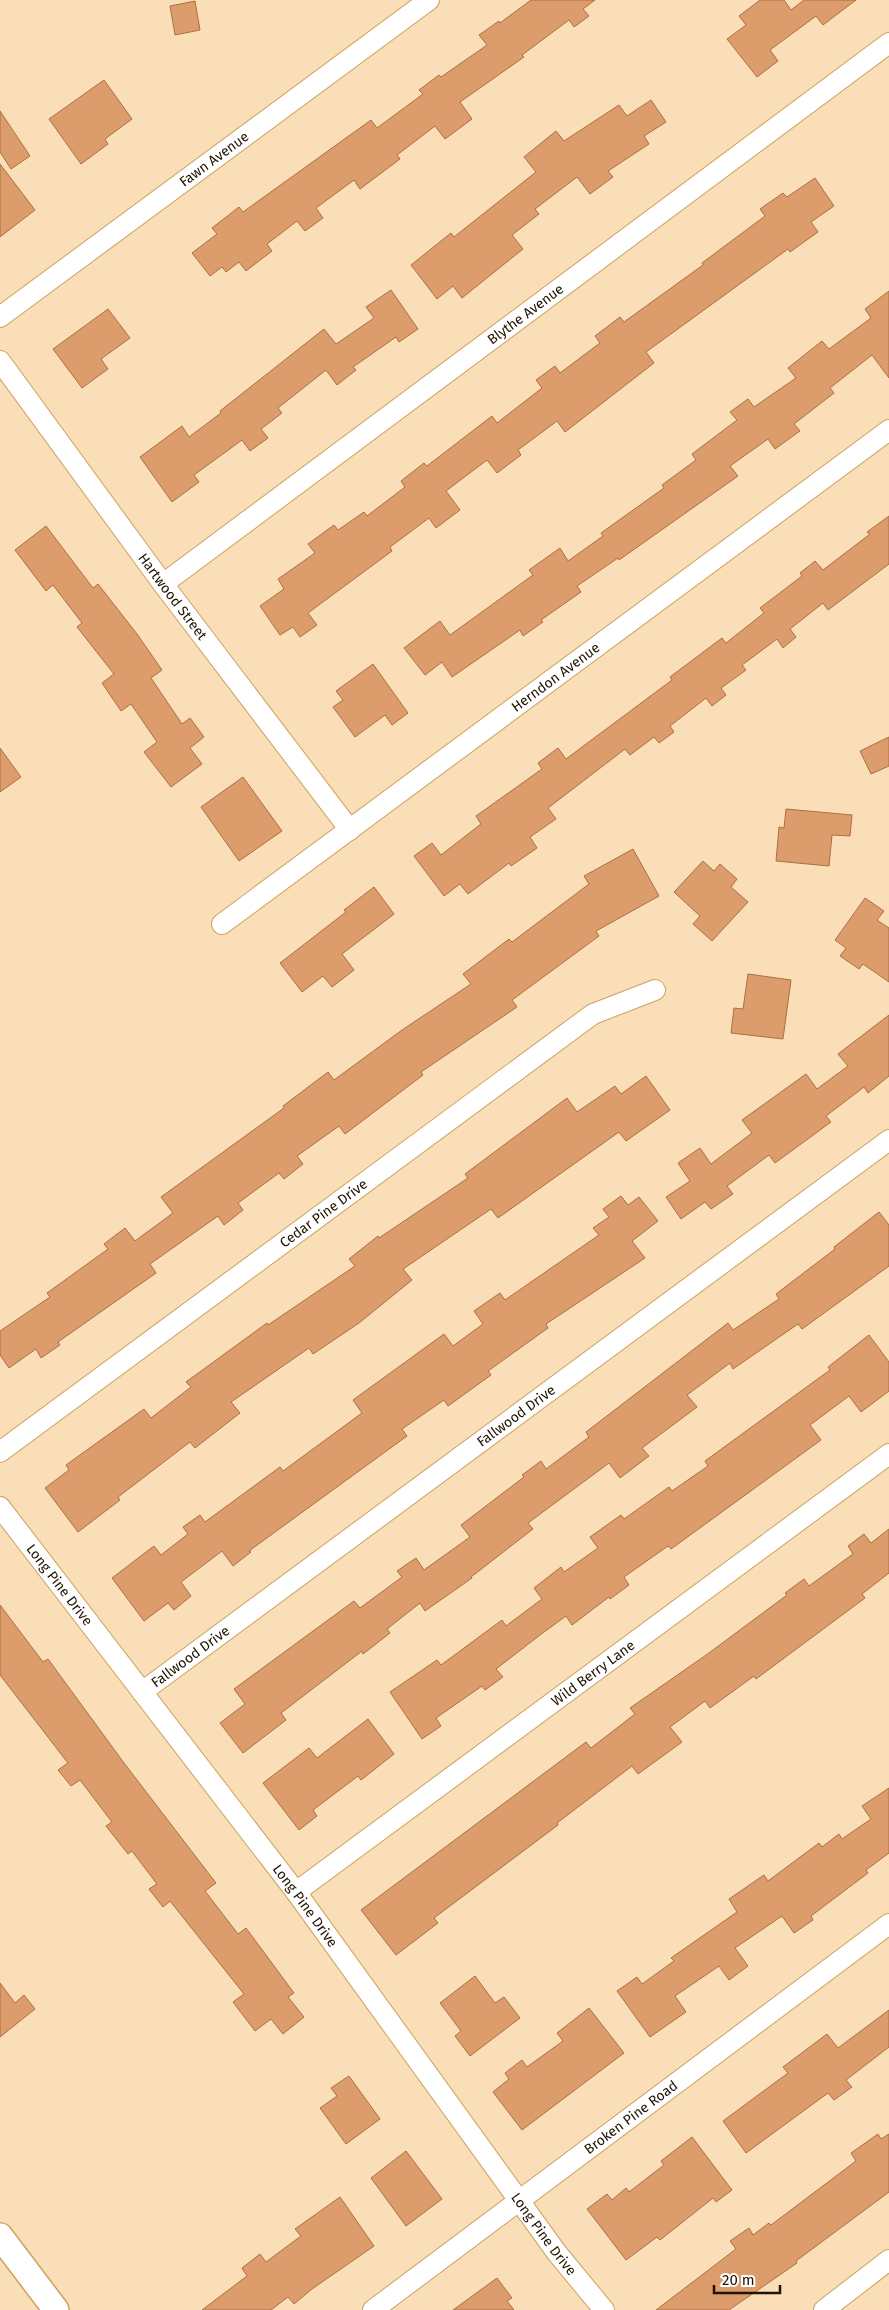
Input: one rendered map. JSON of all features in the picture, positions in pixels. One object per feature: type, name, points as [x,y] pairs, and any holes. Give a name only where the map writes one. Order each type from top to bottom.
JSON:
[{"type":"street","name":"Fawn Avenue","points":[[0,318],[429,0]]},
{"type":"street","name":"Blythe Avenue","points":[[164,584],[889,43]]},
{"type":"street","name":"Hartwood Street","points":[[0,361],[164,584],[350,830]]},
{"type":"street","name":"Herndon Avenue","points":[[222,924],[889,430]]},
{"type":"street","name":"Cedar Pine Drive","points":[[0,1452],[593,1014],[655,990]]},
{"type":"street","name":"Fallwood Drive","points":[[142,1692],[889,1140]]},
{"type":"street","name":"Wild Berry Lane","points":[[296,1892],[889,1454]]},
{"type":"street","name":"Long Pine Drive","points":[[0,1507],[296,1892],[556,2253],[604,2310]]},
{"type":"street","name":"Broken Pine Road","points":[[373,2310],[889,1924]]},
{"type":"street","points":[[0,2236],[56,2310]]},
{"type":"street","points":[[824,2310],[889,2260]]},
{"type":"building","points":[[531,0],[595,0],[583,9],[589,16],[574,27],[569,20],[522,55],[524,57],[460,102],[472,119],[445,139],[435,126],[397,155],[400,159],[360,189],[354,180],[316,208],[323,218],[305,231],[297,221],[267,244],[272,251],[246,271],[239,262],[226,272],[222,267],[210,276],[192,253],[217,234],[212,228],[239,207],[243,212],[371,120],[377,128],[423,94],[419,90],[487,45],[479,35],[499,21],[500,23]]},
{"type":"building","points":[[760,0],[784,0],[791,10],[804,0],[856,0],[823,25],[816,16],[770,50],[778,61],[757,77],[727,39],[746,25],[739,16]]},
{"type":"building","points":[[195,1],[200,30],[175,35],[170,6]]},
{"type":"building","points":[[104,80],[132,119],[105,139],[108,144],[81,164],[49,119]]},
{"type":"building","points":[[651,100],[666,122],[644,136],[649,144],[608,171],[613,177],[590,194],[577,177],[535,209],[539,214],[512,235],[523,249],[462,298],[453,286],[437,299],[411,265],[451,233],[454,237],[536,172],[524,157],[556,131],[564,141],[619,105],[627,116]]},
{"type":"building","points":[[0,111],[30,156],[11,169],[0,152]]},
{"type":"building","points":[[0,164],[35,210],[0,237]]},
{"type":"building","points":[[815,178],[834,206],[811,222],[818,232],[790,252],[788,249],[646,352],[654,363],[565,432],[557,421],[518,450],[521,455],[497,473],[487,460],[446,491],[460,510],[436,528],[429,518],[390,547],[392,551],[308,613],[317,625],[300,637],[293,627],[280,635],[260,606],[284,589],[278,579],[315,553],[308,544],[334,525],[338,530],[364,512],[367,516],[405,487],[401,481],[424,463],[427,466],[492,416],[497,423],[542,388],[536,380],[555,366],[560,373],[600,343],[595,336],[620,317],[624,322],[703,265],[702,263],[765,216],[760,209],[783,193],[787,197]]},
{"type":"building","points":[[391,290],[418,329],[399,342],[396,337],[353,367],[356,370],[337,385],[326,370],[278,408],[282,413],[261,429],[268,438],[250,451],[242,440],[194,475],[199,482],[172,502],[140,457],[182,426],[189,437],[324,329],[336,344],[374,318],[366,307]]},
{"type":"building","points":[[889,291],[889,378],[872,355],[830,388],[834,393],[794,424],[800,431],[775,449],[768,439],[730,466],[738,476],[619,560],[618,558],[577,586],[581,592],[541,620],[543,622],[523,636],[520,630],[452,677],[442,662],[425,675],[404,648],[440,621],[450,635],[533,575],[529,570],[560,548],[568,561],[603,536],[601,533],[664,488],[662,485],[696,460],[692,454],[737,420],[730,412],[748,399],[754,407],[796,378],[788,368],[822,341],[829,349],[871,318],[865,309]]},
{"type":"building","points":[[108,309],[130,338],[101,359],[108,369],[82,388],[53,349]]},
{"type":"building","points":[[889,516],[889,564],[828,610],[823,603],[790,629],[796,637],[783,648],[777,639],[742,665],[746,670],[721,688],[726,695],[712,706],[706,698],[670,726],[674,732],[659,743],[654,737],[630,755],[625,749],[548,808],[556,819],[530,837],[537,848],[511,866],[509,863],[468,894],[460,884],[444,896],[414,856],[432,843],[441,855],[481,824],[476,816],[542,769],[538,763],[558,748],[566,759],[672,680],[670,677],[722,638],[726,643],[764,613],[760,608],[802,576],[800,573],[815,561],[823,570],[870,534],[867,532]]},
{"type":"building","points":[[46,526],[93,588],[98,584],[162,670],[151,678],[182,724],[190,718],[204,737],[190,748],[202,764],[171,787],[144,752],[157,742],[131,704],[121,711],[102,683],[114,674],[77,627],[82,623],[53,585],[46,591],[15,550]]},
{"type":"building","points":[[373,664],[408,713],[392,725],[385,715],[355,737],[333,707],[343,700],[336,691]]},
{"type":"building","points":[[889,737],[889,766],[871,774],[860,751]]},
{"type":"building","points":[[0,748],[21,777],[0,792]]},
{"type":"building","points":[[243,777],[282,831],[239,861],[201,807]]},
{"type":"building","points":[[786,809],[852,815],[850,836],[832,835],[829,866],[776,861],[779,827],[784,828]]},
{"type":"building","points":[[633,849],[659,896],[596,931],[599,936],[512,1000],[517,1007],[421,1072],[423,1075],[345,1134],[339,1126],[297,1156],[303,1164],[284,1179],[279,1173],[238,1203],[243,1210],[224,1225],[218,1216],[150,1264],[156,1273],[58,1342],[60,1345],[41,1358],[36,1349],[9,1368],[0,1355],[0,1331],[50,1297],[47,1293],[108,1249],[104,1244],[125,1228],[135,1241],[173,1213],[161,1197],[284,1108],[283,1106],[328,1072],[334,1080],[402,1030],[471,984],[463,974],[509,939],[512,942],[589,884],[584,876]]},
{"type":"building","points":[[703,861],[714,871],[720,864],[737,879],[731,887],[748,902],[712,941],[693,924],[700,916],[674,892]]},
{"type":"building","points":[[374,887],[394,914],[342,954],[354,970],[332,987],[323,976],[302,992],[280,963],[346,912],[344,910]]},
{"type":"building","points":[[865,898],[884,911],[877,920],[889,928],[889,982],[863,964],[859,969],[840,956],[846,948],[835,940]]},
{"type":"building","points":[[748,974],[791,980],[783,1039],[731,1033],[734,1008],[743,1009]]},
{"type":"building","points":[[889,1015],[889,1076],[868,1093],[864,1087],[826,1116],[831,1122],[775,1163],[769,1155],[727,1186],[733,1194],[711,1209],[705,1202],[681,1219],[666,1197],[690,1181],[678,1163],[700,1148],[711,1164],[752,1133],[742,1120],[806,1074],[817,1089],[848,1066],[838,1054]]},
{"type":"building","points":[[646,1076],[670,1110],[626,1141],[619,1132],[498,1218],[491,1209],[403,1269],[412,1280],[359,1323],[313,1354],[309,1348],[231,1402],[240,1413],[195,1448],[190,1442],[118,1497],[120,1500],[78,1532],[45,1488],[69,1470],[66,1465],[144,1409],[151,1418],[191,1387],[186,1382],[267,1323],[268,1325],[355,1266],[349,1259],[378,1236],[379,1238],[468,1178],[465,1174],[567,1098],[577,1112],[615,1086],[621,1094]]},
{"type":"building","points":[[621,1196],[628,1205],[639,1197],[658,1221],[632,1241],[645,1258],[546,1324],[548,1328],[488,1371],[491,1375],[448,1406],[444,1400],[402,1429],[407,1436],[249,1551],[251,1552],[233,1566],[222,1551],[181,1582],[191,1596],[174,1610],[168,1603],[144,1621],[112,1578],[154,1546],[161,1555],[188,1534],[183,1527],[200,1515],[205,1522],[280,1467],[283,1471],[362,1413],[353,1400],[444,1334],[453,1346],[483,1324],[474,1311],[500,1293],[505,1300],[599,1235],[593,1228],[609,1217],[603,1209]]},
{"type":"building","points":[[879,1212],[889,1225],[889,1266],[802,1329],[798,1324],[733,1369],[730,1363],[687,1395],[697,1407],[642,1448],[649,1456],[620,1478],[609,1463],[528,1523],[533,1529],[472,1578],[425,1611],[420,1603],[387,1629],[390,1633],[363,1654],[362,1651],[281,1713],[286,1720],[243,1753],[220,1723],[245,1704],[234,1689],[354,1601],[360,1608],[402,1577],[397,1571],[416,1558],[424,1570],[470,1537],[461,1525],[524,1477],[522,1475],[541,1461],[546,1469],[589,1437],[586,1432],[728,1323],[733,1330],[779,1299],[776,1294],[835,1249],[834,1247]]},
{"type":"building","points":[[869,1335],[889,1362],[889,1391],[861,1412],[849,1396],[810,1425],[821,1440],[671,1549],[668,1546],[624,1577],[629,1585],[610,1599],[609,1597],[572,1625],[566,1616],[540,1635],[496,1669],[503,1677],[485,1690],[482,1686],[436,1718],[441,1726],[422,1739],[390,1692],[437,1660],[441,1665],[502,1620],[506,1626],[542,1599],[534,1588],[561,1567],[564,1572],[598,1548],[590,1537],[621,1515],[624,1519],[669,1487],[672,1491],[708,1466],[705,1461],[830,1370],[828,1367]]},
{"type":"building","points":[[889,1529],[889,1573],[862,1594],[865,1598],[756,1679],[754,1676],[710,1708],[705,1701],[670,1727],[682,1742],[638,1774],[632,1766],[557,1823],[558,1825],[434,1918],[438,1923],[396,1955],[361,1910],[586,1742],[591,1748],[635,1714],[630,1708],[709,1653],[787,1595],[785,1593],[804,1579],[809,1586],[853,1554],[848,1546],[864,1534],[871,1543]]},
{"type":"building","points":[[0,1605],[43,1662],[48,1659],[124,1763],[216,1883],[205,1891],[238,1934],[246,1928],[294,1993],[288,1997],[304,2017],[283,2034],[271,2019],[255,2031],[233,2002],[244,1994],[170,1901],[163,1907],[149,1889],[157,1884],[132,1851],[128,1854],[106,1826],[112,1822],[80,1780],[71,1786],[58,1770],[68,1763],[0,1675]]},
{"type":"building","points":[[368,1719],[394,1754],[361,1780],[358,1776],[313,1810],[317,1816],[299,1830],[263,1783],[309,1748],[317,1758]]},
{"type":"building","points":[[889,1788],[889,1853],[866,1870],[868,1873],[811,1916],[813,1920],[794,1933],[782,1916],[735,1948],[748,1966],[729,1980],[719,1966],[675,1996],[686,2012],[650,2037],[617,1991],[637,1977],[642,1984],[674,1961],[671,1958],[737,1912],[729,1899],[764,1875],[768,1881],[819,1843],[822,1847],[839,1834],[842,1839],[871,1819],[862,1806]]},
{"type":"building","points":[[475,1976],[495,2003],[504,1997],[520,2018],[470,2056],[455,2036],[461,2031],[440,2003]]},
{"type":"building","points":[[0,1983],[15,2003],[24,1995],[35,2009],[0,2037]]},
{"type":"building","points":[[589,2008],[624,2053],[522,2130],[493,2092],[509,2079],[505,2073],[522,2060],[527,2067],[563,2041],[557,2033]]},
{"type":"building","points":[[889,2010],[889,2047],[846,2080],[852,2087],[834,2100],[828,2093],[746,2153],[723,2121],[788,2073],[783,2067],[827,2034],[838,2048]]},
{"type":"building","points":[[349,2076],[380,2119],[346,2144],[320,2108],[337,2096],[331,2088]]},
{"type":"building","points":[[878,2134],[881,2139],[889,2134],[889,2192],[796,2261],[797,2263],[729,2310],[656,2310],[736,2249],[730,2241],[749,2228],[753,2235],[769,2223],[771,2225],[856,2161],[851,2153]]},
{"type":"building","points":[[692,2137],[732,2190],[716,2202],[713,2198],[660,2240],[657,2237],[626,2260],[587,2209],[607,2194],[612,2200],[626,2188],[629,2192],[664,2165],[661,2161]]},
{"type":"building","points":[[406,2151],[442,2199],[406,2226],[371,2178]]},
{"type":"building","points":[[340,2197],[374,2246],[312,2289],[294,2304],[288,2297],[271,2310],[202,2310],[247,2276],[242,2268],[260,2254],[266,2262],[301,2236],[295,2229]]},
{"type":"building","points":[[497,2278],[512,2298],[507,2301],[514,2310],[453,2310]]}]
